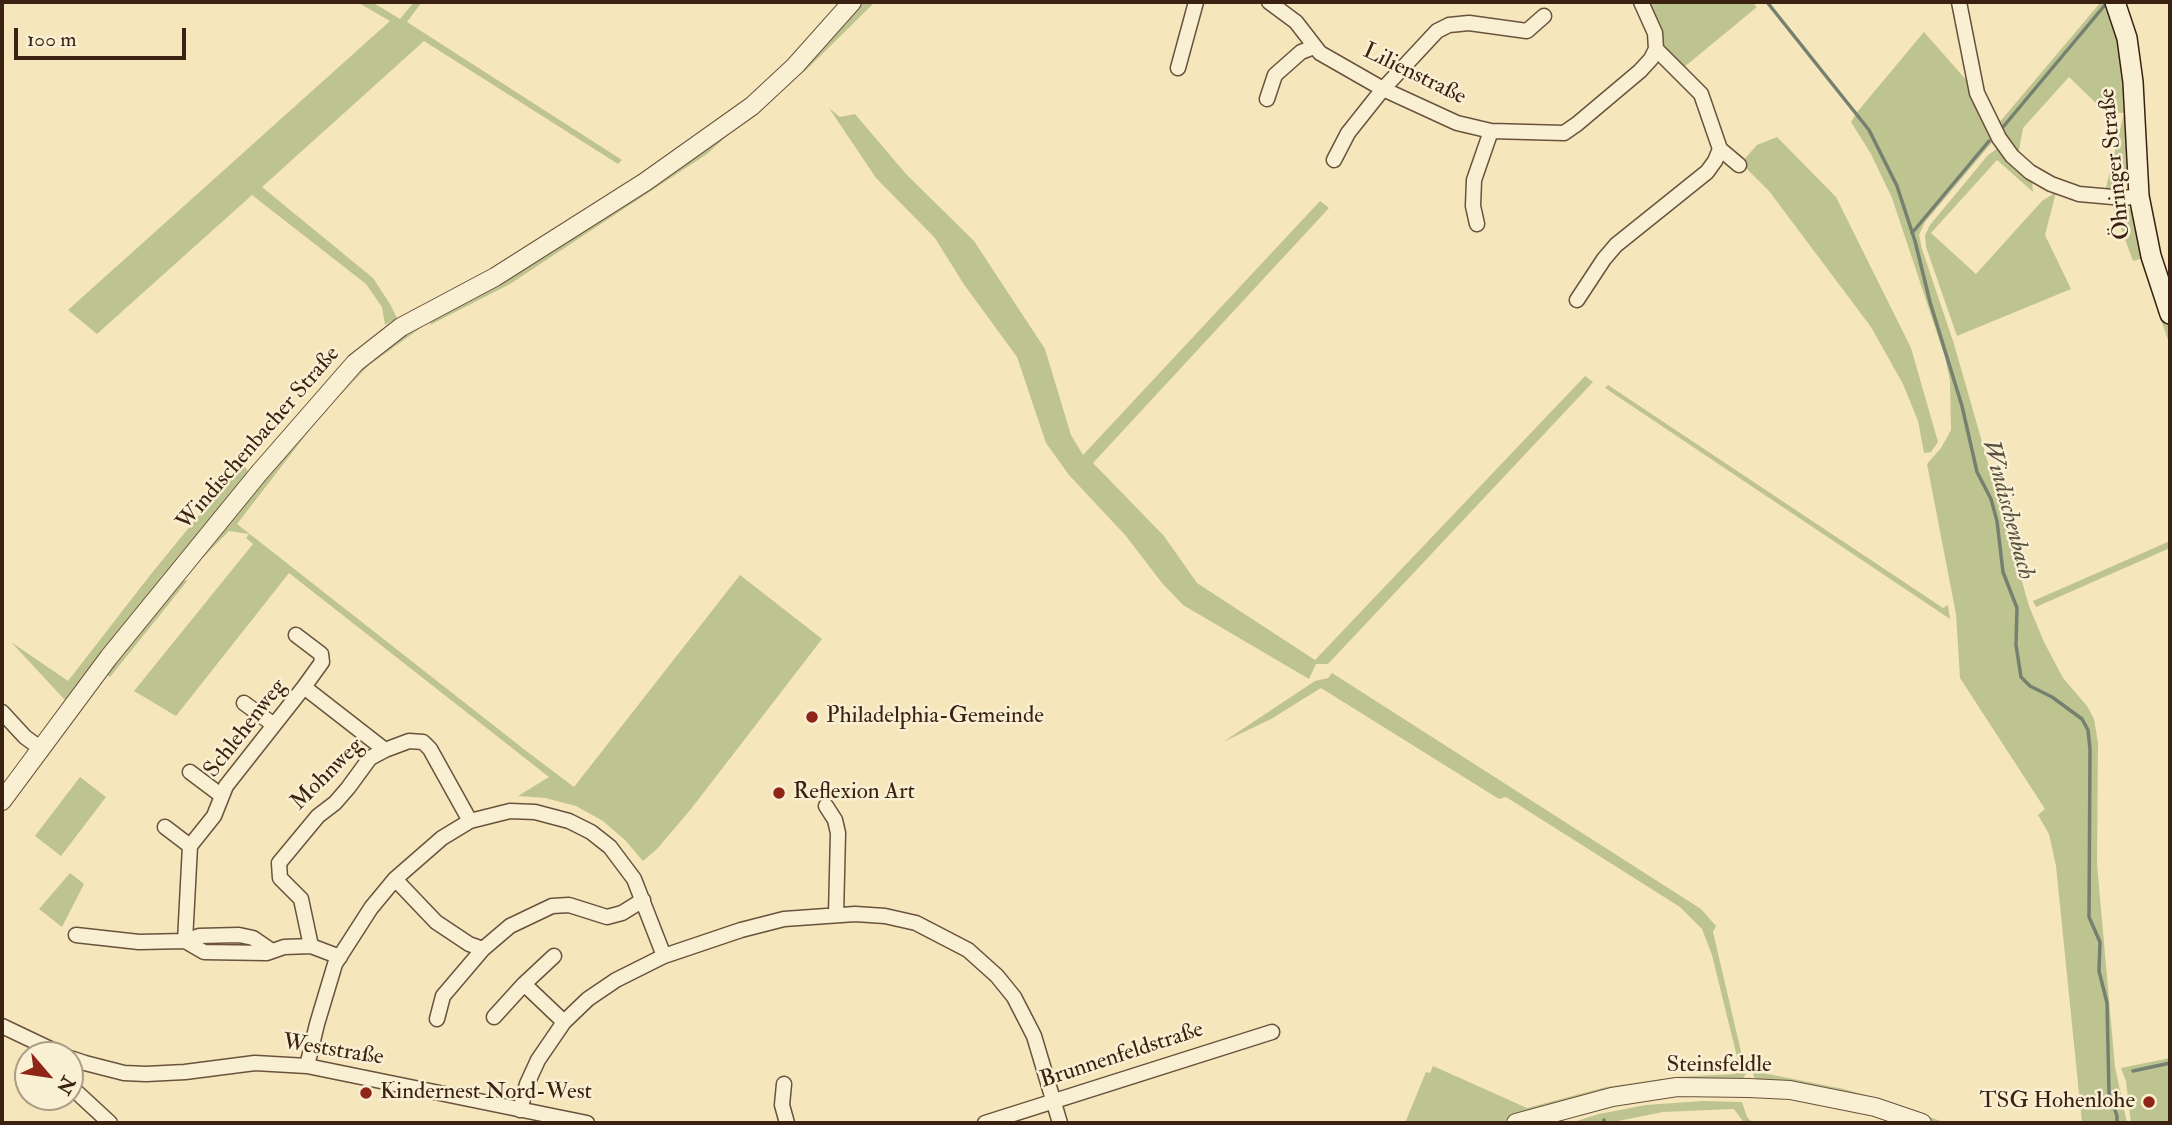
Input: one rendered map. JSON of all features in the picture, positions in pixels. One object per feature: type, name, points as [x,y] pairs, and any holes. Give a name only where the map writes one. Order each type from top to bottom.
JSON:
[{"type":"main road","name":"Öhringer Straße","points":[[2115,5],[2127,38],[2133,82],[2139,196],[2151,256],[2170,314]]},
{"type":"street","name":"Windischenbacher Straße","points":[[2,801],[109,657],[176,574],[325,395],[369,350],[421,316],[495,277],[645,182],[752,106],[795,66],[852,2]]},
{"type":"street","points":[[1178,68],[1196,2]]},
{"type":"street","name":"Lilienstraße","points":[[1269,2],[1296,22],[1320,53],[1383,89],[1457,123],[1491,131],[1564,133],[1640,71],[1656,49]]},
{"type":"street","points":[[1641,2],[1655,33],[1656,49],[1701,94],[1720,149],[1739,165]]},
{"type":"street","points":[[1959,2],[1977,93],[1999,138],[2012,156],[2030,172],[2051,184],[2079,194],[2124,198],[2139,196]]},
{"type":"street","points":[[1334,160],[1348,132],[1383,89],[1437,31],[1449,25],[1469,23],[1527,31],[1544,16]]},
{"type":"street","points":[[1267,99],[1275,75],[1301,52],[1314,47]]},
{"type":"street","points":[[1477,224],[1473,206],[1474,180],[1491,131]]},
{"type":"street","points":[[1577,300],[1616,245],[1707,172],[1720,149]]},
{"type":"street","points":[[296,635],[321,654],[322,662],[304,687]]},
{"type":"street","name":"Schlehenweg","points":[[190,846],[214,816],[226,786],[304,687],[385,750]]},
{"type":"street","points":[[244,703],[274,725]]},
{"type":"street","points":[[2,712],[25,737],[40,748]]},
{"type":"street","name":"Mohnweg","points":[[311,946],[301,899],[280,878],[279,863],[318,816],[348,788],[370,758],[409,741],[422,742],[430,749],[470,821]]},
{"type":"street","points":[[190,772],[222,796]]},
{"type":"street","points":[[826,806],[835,820],[838,833],[836,915]]},
{"type":"street","points":[[307,1066],[335,964],[372,908],[395,879],[442,838],[470,821],[510,811],[535,812],[569,821],[591,832],[610,847],[634,879],[664,956]]},
{"type":"street","points":[[165,827],[190,846],[185,941]]},
{"type":"street","points":[[395,879],[436,922],[469,944],[483,949]]},
{"type":"street","points":[[437,1019],[443,996],[483,949],[510,926],[552,906],[569,905],[607,917],[643,900]]},
{"type":"street","points":[[520,1110],[527,1084],[538,1060],[564,1022],[607,987],[664,956],[701,942],[784,919],[836,915],[884,916],[916,923],[968,950],[997,976],[1014,997],[1034,1036],[1060,1123]]},
{"type":"street","points":[[76,935],[139,942],[185,941],[204,952],[267,953],[284,947],[311,946],[340,957]]},
{"type":"street","points":[[494,1017],[554,956]]},
{"type":"street","points":[[524,984],[564,1022]]},
{"type":"street","name":"Weststraße","points":[[2,1026],[33,1041]]},
{"type":"street","name":"Brunnenfeldstraße","points":[[985,1123],[1272,1032]]},
{"type":"street","name":"Weststraße","points":[[84,1063],[124,1073],[146,1074],[255,1063],[307,1066],[587,1123]]},
{"type":"street","points":[[784,1084],[782,1105],[787,1123]]},
{"type":"street","name":"Steinsfeldle","points":[[1516,1123],[1612,1097],[1677,1087],[1790,1090],[1875,1107],[1922,1123]]},
{"type":"street","points":[[84,1099],[110,1123]]},
{"type":"green space","points":[[357,2],[372,2],[400,19],[414,2],[422,2],[407,22],[622,160],[618,164],[424,41],[262,187],[373,278],[397,318],[385,325],[382,307],[366,284],[252,195],[97,334],[68,310],[390,21]]},
{"type":"green space","points":[[859,2],[875,2],[804,72],[805,62]]},
{"type":"green space","points":[[1647,2],[1752,2],[1757,7],[1683,68],[1667,52]]},
{"type":"green space","points":[[2099,2],[2111,2],[2123,47],[2132,174],[2118,190],[2105,192],[2124,113],[2105,112],[2069,77],[2023,128],[2018,156],[1998,124]]},
{"type":"green space","points":[[1924,32],[1968,82],[1976,108],[1994,140],[1925,222],[1919,235],[1954,344],[2029,606],[2063,678],[2087,706],[2094,719],[2098,743],[2097,864],[2115,1067],[2127,1123],[2082,1123],[2056,866],[2049,834],[2038,815],[2045,809],[1960,678],[1956,614],[1927,464],[1941,448],[1951,430],[1950,381],[1945,357],[1892,198],[1871,154],[1851,122]]},
{"type":"green space","points":[[829,108],[840,117],[855,114],[906,174],[974,241],[1045,349],[1071,435],[1083,455],[1320,201],[1329,208],[1093,463],[1164,536],[1197,583],[1315,660],[1585,376],[1593,382],[1328,664],[1316,664],[1309,679],[1183,605],[1162,583],[1126,536],[1069,475],[1046,443],[1017,357],[963,283],[935,238],[876,178]]},
{"type":"green space","points":[[755,110],[707,154],[510,284],[430,325],[433,315]]},
{"type":"green space","points":[[1777,137],[1836,197],[1911,348],[1938,442],[1931,452],[1924,453],[1918,421],[1903,384],[1871,327],[1769,191],[1741,163],[1757,145]]},
{"type":"green space","points":[[1998,148],[2032,180],[2033,192],[1997,160],[1931,233],[1976,274],[2042,201],[2056,192],[2045,235],[2071,289],[1957,336],[1926,247],[1925,235],[1930,225],[1988,155]]},
{"type":"green space","points":[[2111,201],[2128,207],[2137,217],[2147,257],[2170,324],[2170,346],[2140,259],[2133,261]]},
{"type":"green space","points":[[416,325],[422,327],[369,365],[322,414],[237,524],[525,750],[574,787],[740,575],[822,639],[691,809],[657,849],[643,861],[625,840],[603,821],[576,806],[545,798],[518,796],[549,777],[289,573],[176,716],[134,691],[253,544],[246,538],[249,534],[229,531],[191,570],[345,378]]},
{"type":"green space","points":[[1608,385],[1943,608],[1948,605],[1950,619],[1605,388]]},
{"type":"green space","points":[[242,463],[248,471],[65,700],[11,642],[68,681]]},
{"type":"green space","points":[[2170,541],[2170,548],[2036,607],[2033,601]]},
{"type":"green space","points":[[188,580],[110,677],[103,672],[175,583]]},
{"type":"green space","points":[[1332,673],[1701,909],[1716,926],[1713,932],[1746,1073],[1742,1081],[1612,1092],[1497,1123],[1405,1123],[1426,1072],[1430,1073],[1433,1066],[1527,1108],[1606,1087],[1676,1077],[1735,1074],[1737,1057],[1712,955],[1702,929],[1680,907],[1506,797],[1499,799],[1321,688],[1271,719],[1223,742],[1315,681],[1328,678]]},
{"type":"green space","points":[[80,777],[106,797],[61,856],[35,836]]},
{"type":"green space","points":[[70,873],[84,884],[62,927],[39,909]]},
{"type":"green space","name":"TSG Hohenlohe","points":[[2170,1058],[2170,1123],[2131,1123],[2126,1081],[2121,1068]]},
{"type":"green space","points":[[1752,1067],[1763,1073],[1880,1099],[1946,1123],[1935,1123],[1879,1104],[1759,1083],[1754,1077]]},
{"type":"green space","points":[[1703,1101],[1742,1102],[1747,1117],[1753,1123],[1744,1123],[1734,1109],[1663,1112],[1608,1123],[1570,1123],[1646,1105]]},
{"type":"waterway","name":"Windischenbach","points":[[1767,2],[1869,130],[1897,186],[1962,406],[1977,472],[1991,499],[1997,521],[2003,572],[2017,608],[2016,645],[2021,677],[2030,686],[2052,697],[2082,719],[2088,730],[2089,917],[2100,942],[2099,971],[2107,1003],[2109,1093],[2117,1123]]},
{"type":"waterway","points":[[2003,127],[2105,5]]},
{"type":"waterway","points":[[1912,233],[1989,141]]},
{"type":"waterway","points":[[2133,1071],[2170,1063]]},
{"type":"place","name":"Philadelphia-Gemeinde","points":[[812,717]]},
{"type":"place","name":"Reflexion Art","points":[[779,793]]},
{"type":"place","name":"Kindernest Nord-West","points":[[366,1093]]},
{"type":"place","name":"TSG Hohenlohe","points":[[2149,1102]]}]
